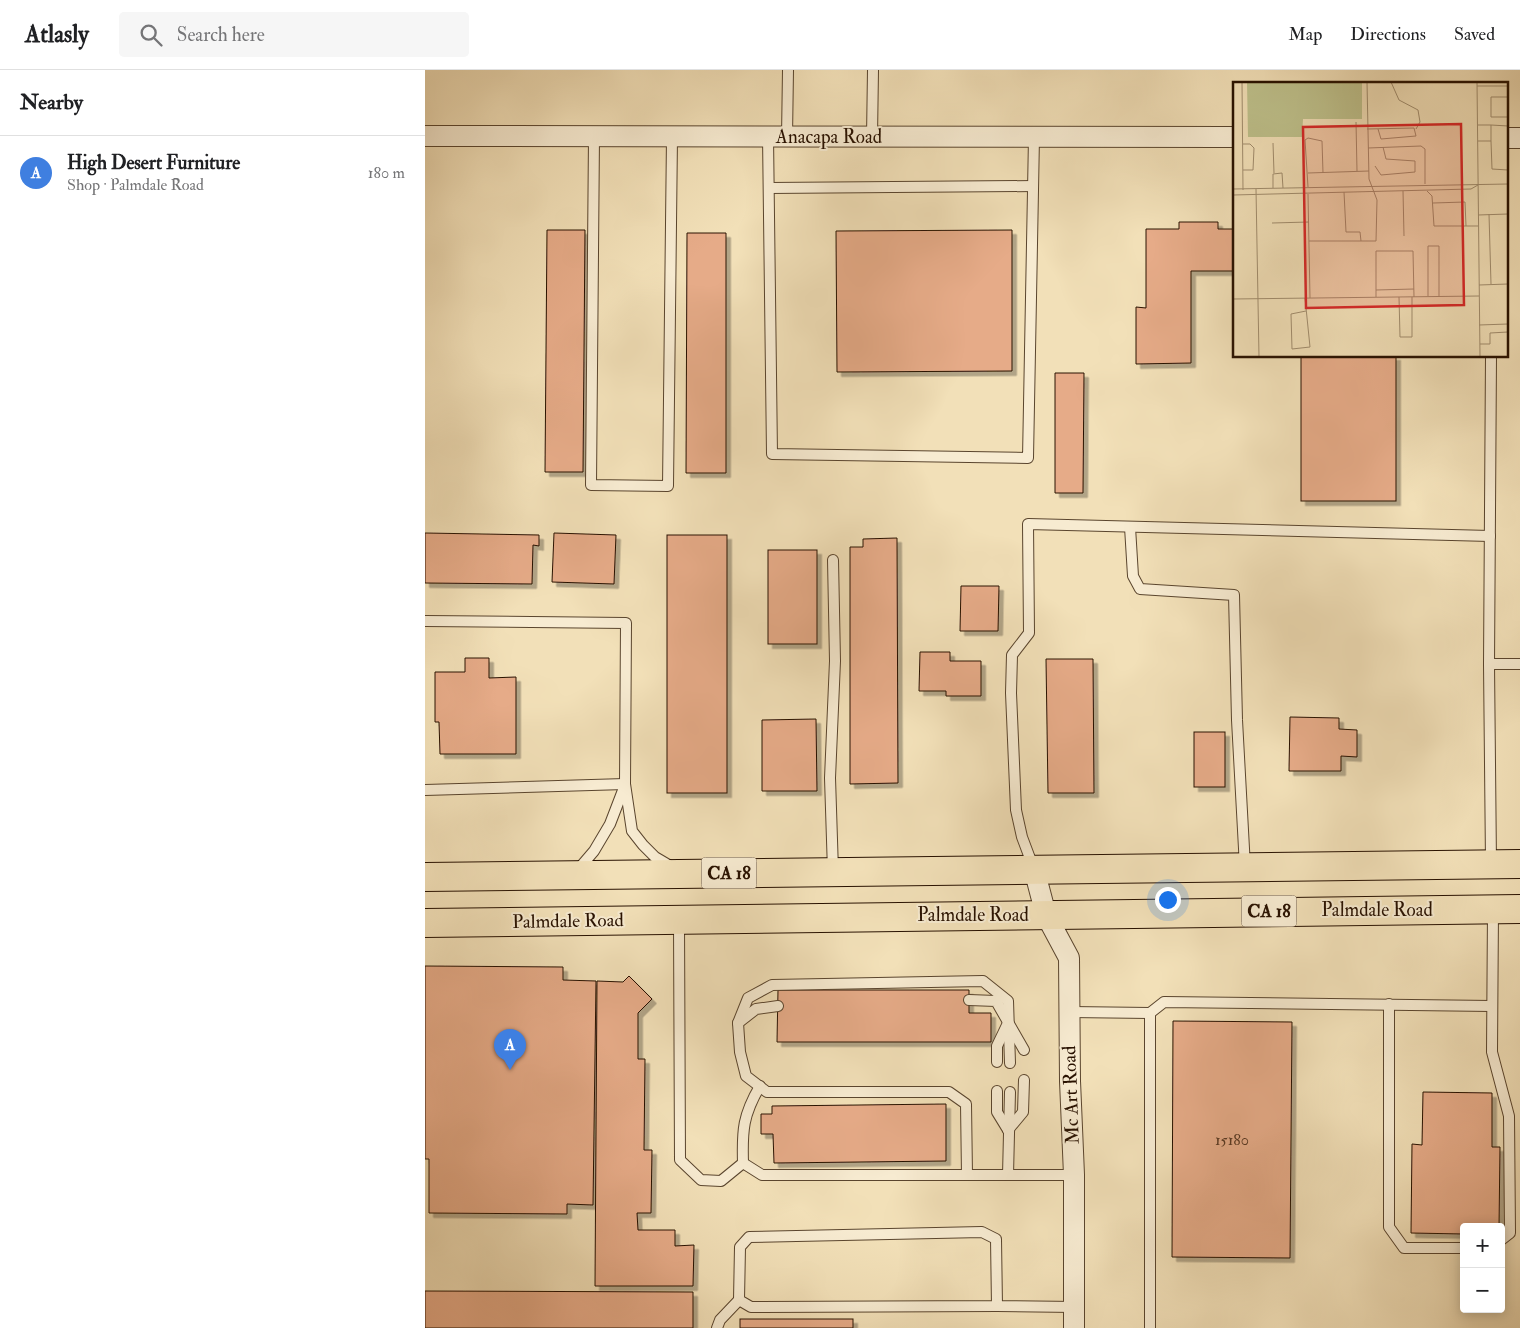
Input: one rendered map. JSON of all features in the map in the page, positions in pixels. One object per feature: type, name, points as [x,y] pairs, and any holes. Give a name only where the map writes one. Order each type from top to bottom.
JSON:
[{"type":"highway","name":"CA 18","points":[[425,877],[1520,864]]},
{"type":"highway","name":"Palmdale Road","points":[[425,923],[1520,909]]},
{"type":"street","name":"Anacapa Road","points":[[425,136],[1233,137]]},
{"type":"street","points":[[1507,138],[1520,138]]},
{"type":"street","name":"Mc Art Road","points":[[1034,869],[1046,915],[1069,958],[1070,1081],[1074,1175],[1074,1328]]},
{"type":"lane","points":[[788,70],[769,188],[772,454],[1028,458],[1034,137]]},
{"type":"lane","points":[[872,137],[873,70]]},
{"type":"lane","points":[[595,136],[591,485],[668,486],[672,137]]},
{"type":"lane","points":[[769,188],[1033,186]]},
{"type":"lane","points":[[1491,358],[1489,664],[1491,864]]},
{"type":"lane","points":[[1034,869],[1021,837],[1016,810],[1011,693],[1012,656],[1029,633],[1028,524],[1490,536]]},
{"type":"lane","points":[[1130,527],[1133,576],[1140,589],[1234,595],[1237,720],[1245,868]]},
{"type":"lane","points":[[833,560],[835,661],[830,778],[833,872]]},
{"type":"lane","points":[[425,621],[626,623],[625,784],[633,831],[655,857],[684,873]]},
{"type":"lane","points":[[1489,664],[1520,664]]},
{"type":"lane","points":[[425,790],[625,784]]},
{"type":"lane","points":[[573,874],[593,851],[610,824],[625,784]]},
{"type":"lane","points":[[1493,909],[1492,1052],[1509,1116],[1510,1233],[1505,1237]]},
{"type":"lane","points":[[679,919],[680,1160],[701,1180],[721,1181],[743,1163]]},
{"type":"lane","points":[[967,1175],[966,1104],[949,1092],[767,1092],[746,1076],[740,1052],[738,1023],[748,998],[772,985],[983,982],[1009,1001],[1010,1063]]},
{"type":"lane","points":[[969,1000],[995,1001],[1024,1050]]},
{"type":"lane","points":[[1070,1012],[1150,1013],[1164,1002],[1492,1006]]},
{"type":"lane","points":[[1389,1004],[1389,1227],[1404,1248],[1460,1248]]},
{"type":"lane","points":[[738,1023],[756,1009],[778,1006]]},
{"type":"lane","points":[[1150,1013],[1150,1328]]},
{"type":"lane","points":[[997,1062],[997,1046],[1009,1022]]},
{"type":"lane","points":[[1008,1130],[1023,1112],[1024,1080]]},
{"type":"lane","points":[[743,1163],[743,1136],[749,1106],[760,1086]]},
{"type":"lane","points":[[997,1091],[997,1112],[1008,1130]]},
{"type":"lane","points":[[1007,1175],[1010,1092]]},
{"type":"lane","points":[[743,1163],[762,1175],[1074,1175]]},
{"type":"lane","points":[[717,1328],[720,1320],[739,1300],[740,1247],[749,1237],[982,1232],[996,1239],[997,1306]]},
{"type":"lane","points":[[739,1300],[751,1307],[1075,1307]]},
{"type":"building","points":[[1179,222],[1218,222],[1218,229],[1233,229],[1233,271],[1191,271],[1191,363],[1136,364],[1136,307],[1146,308],[1146,229],[1179,229]]},
{"type":"building","points":[[547,230],[585,230],[583,472],[545,472]]},
{"type":"building","points":[[1012,230],[1012,371],[837,372],[836,231]]},
{"type":"building","points":[[687,233],[726,233],[726,473],[686,473]]},
{"type":"building","points":[[1301,358],[1396,358],[1396,501],[1301,501]]},
{"type":"building","points":[[1055,373],[1084,373],[1083,493],[1055,493]]},
{"type":"building","points":[[425,533],[539,535],[539,546],[533,545],[532,584],[425,583]]},
{"type":"building","points":[[554,533],[616,535],[614,584],[552,582]]},
{"type":"building","points":[[667,535],[727,535],[727,793],[667,793]]},
{"type":"building","points":[[897,538],[898,783],[850,784],[850,547],[863,547],[863,539]]},
{"type":"building","points":[[768,550],[817,550],[817,644],[768,644]]},
{"type":"building","points":[[961,586],[999,586],[998,631],[960,631]]},
{"type":"building","points":[[920,652],[950,652],[950,661],[981,661],[981,696],[946,696],[946,691],[919,691]]},
{"type":"building","points":[[465,658],[489,658],[489,678],[516,677],[516,754],[440,754],[439,722],[435,722],[435,672],[465,672]]},
{"type":"building","points":[[1046,659],[1093,659],[1094,793],[1048,793]]},
{"type":"building","points":[[1290,717],[1339,718],[1339,729],[1357,730],[1357,757],[1341,756],[1341,771],[1289,771]]},
{"type":"building","points":[[816,719],[817,791],[762,791],[762,720]]},
{"type":"building","points":[[1194,732],[1225,732],[1225,787],[1194,787]]},
{"type":"building","points":[[425,966],[563,967],[563,980],[596,981],[593,1205],[567,1204],[567,1214],[429,1213],[429,1159],[425,1159]]},
{"type":"building","points":[[629,976],[652,999],[638,1013],[638,1059],[645,1059],[644,1150],[652,1150],[651,1213],[637,1213],[638,1230],[675,1230],[675,1246],[694,1245],[693,1286],[595,1286],[597,981],[623,982]]},
{"type":"building","points":[[778,990],[969,990],[969,1013],[991,1013],[991,1042],[777,1042]]},
{"type":"building","points":[[1173,1021],[1292,1022],[1290,1258],[1172,1257]]},
{"type":"building","points":[[1423,1092],[1492,1093],[1492,1147],[1500,1147],[1499,1223],[1460,1223],[1460,1234],[1411,1233],[1412,1144],[1422,1145]]},
{"type":"building","points":[[946,1104],[946,1161],[774,1163],[773,1134],[761,1134],[761,1114],[772,1114],[772,1106]]},
{"type":"building","points":[[425,1291],[693,1292],[693,1328],[425,1328]]},
{"type":"building","points":[[740,1319],[853,1319],[853,1328],[740,1328]]},
{"type":"place","name":"High Desert Furniture","points":[[510,1070]]}]
